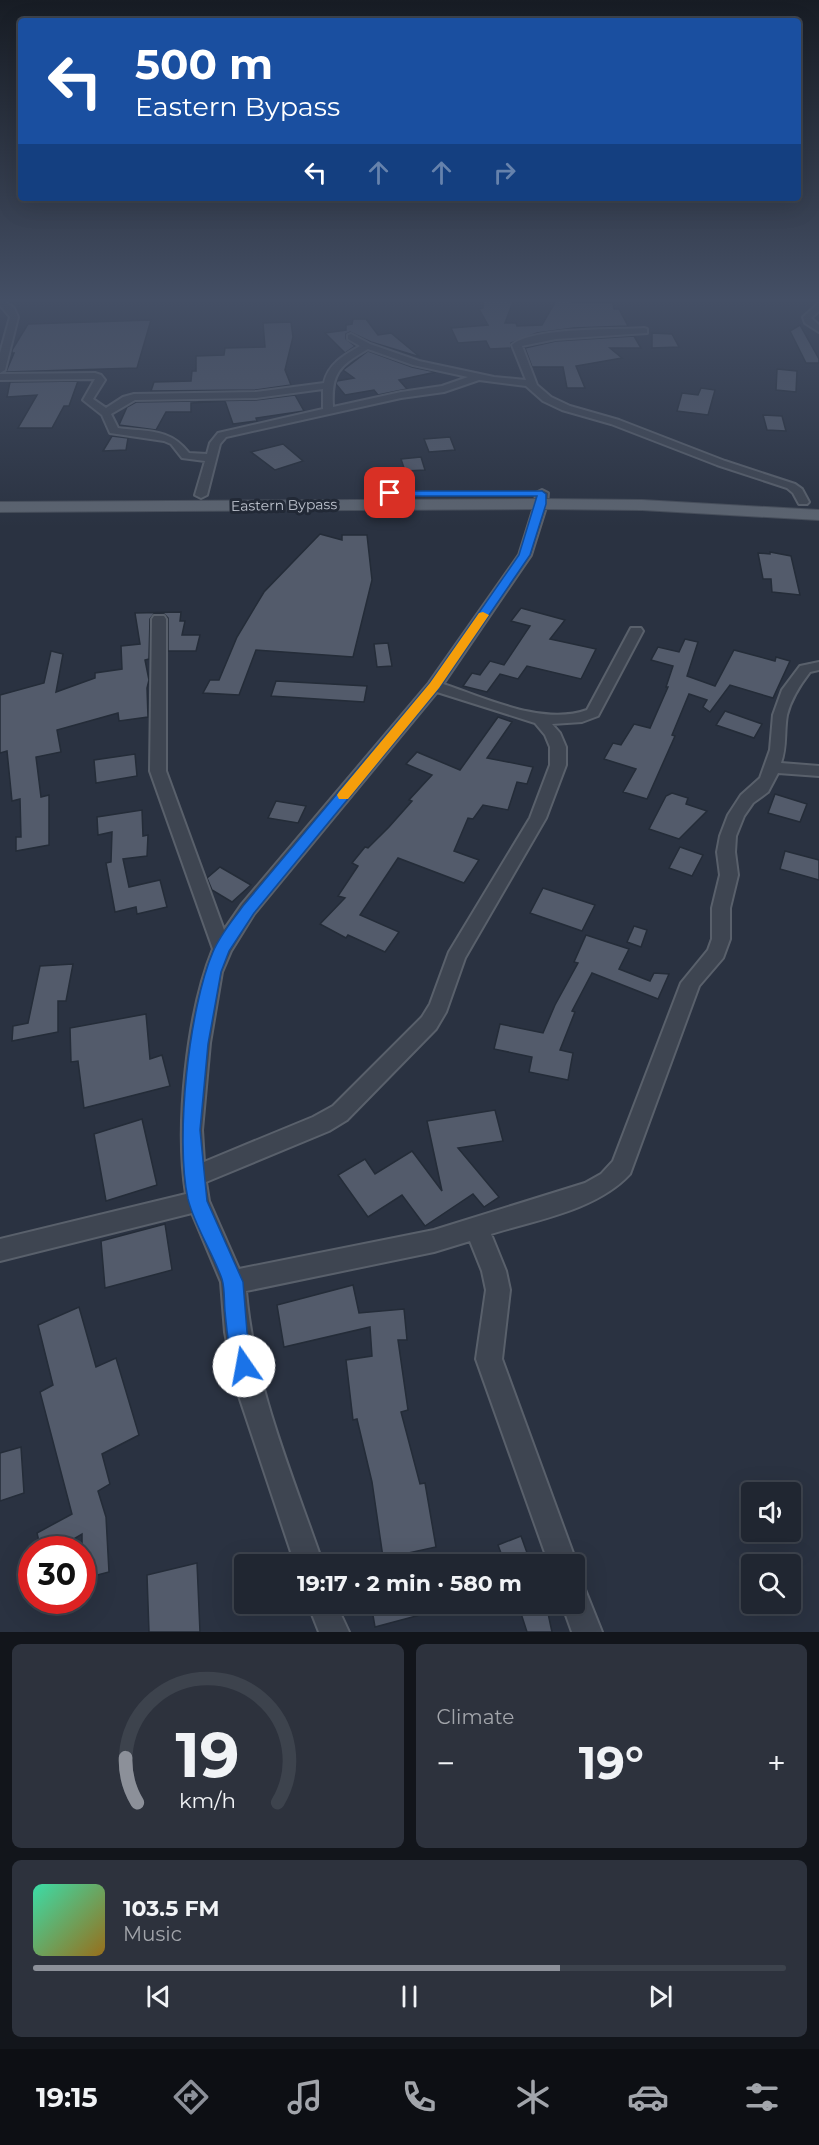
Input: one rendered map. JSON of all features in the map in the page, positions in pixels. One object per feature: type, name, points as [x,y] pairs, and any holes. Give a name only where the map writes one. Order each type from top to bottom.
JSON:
[{"type":"main road","name":"Eastern Bypass","points":[[0,507],[541,499],[638,494],[811,503]]},
{"type":"main road","name":"Eastern Bypass","points":[[0,496],[201,495],[541,499],[819,515]]},
{"type":"street","points":[[0,376],[77,375]]},
{"type":"street","points":[[92,375],[100,380],[88,395],[88,400],[106,413],[114,431],[167,438],[175,442],[186,456],[211,458]]},
{"type":"street","points":[[328,412],[326,386],[330,375]]},
{"type":"street","points":[[470,375],[532,384]]},
{"type":"street","points":[[529,375],[532,384],[548,399],[566,408],[615,422],[721,463],[791,486],[811,503]]},
{"type":"street","points":[[201,495],[215,443],[222,435],[401,395],[444,389],[478,377]]},
{"type":"street","points":[[106,413],[134,397],[256,394],[326,386]]},
{"type":"street","points":[[306,1554],[248,1384],[237,1332],[233,1282],[198,1201],[194,1177],[191,1130],[200,1044],[213,972],[222,949],[249,909],[434,686],[525,555],[541,499]]},
{"type":"street","points":[[159,619],[158,771],[222,949]]},
{"type":"street","points":[[434,686],[540,720],[582,717],[593,713],[636,631]]},
{"type":"street","points":[[233,1282],[402,1248],[591,1192],[609,1181],[622,1167],[691,983],[716,953],[721,939],[721,908],[729,875],[726,852],[728,836],[736,815],[747,799],[762,788],[772,768],[778,750],[780,715],[789,690],[805,669],[819,666]]},
{"type":"street","points":[[194,1177],[321,1124],[340,1113],[429,1023],[439,1006],[456,957],[538,818],[558,765],[558,747],[552,733],[540,720]]},
{"type":"street","points":[[772,768],[819,771]]},
{"type":"street","points":[[0,1250],[198,1201]]},
{"type":"street","points":[[476,1227],[497,1279],[498,1300],[488,1343],[489,1359],[559,1554]]},
{"type":"street","points":[[326,1614],[334,1632]]},
{"type":"street","points":[[580,1614],[587,1632]]},
{"type":"building","points":[[192,375],[287,375],[291,385],[256,390],[151,391],[154,382],[191,381]]},
{"type":"building","points":[[350,375],[421,375],[399,380],[407,389],[378,395],[374,390],[345,395],[336,384],[337,381],[354,378]]},
{"type":"building","points":[[565,375],[580,375],[585,388],[567,388]]},
{"type":"building","points":[[777,375],[797,375],[796,392],[776,390]]},
{"type":"building","points":[[78,381],[69,406],[64,406],[52,428],[18,428],[37,395],[7,397],[10,382]]},
{"type":"building","points":[[701,388],[715,390],[708,415],[677,411],[682,393],[698,395]]},
{"type":"building","points":[[295,395],[304,411],[256,418],[257,421],[233,424],[225,401],[191,403],[191,412],[166,412],[156,430],[119,425],[127,407],[136,402],[256,400]]},
{"type":"building","points":[[763,415],[782,416],[786,431],[767,430]]},
{"type":"building","points":[[112,436],[128,438],[126,450],[103,451]]},
{"type":"building","points":[[450,437],[455,450],[429,452],[424,439]]},
{"type":"building","points":[[283,444],[303,461],[275,470],[251,452]]},
{"type":"building","points":[[421,457],[425,470],[405,471],[401,459]]},
{"type":"building","points":[[320,534],[342,540],[342,535],[367,535],[372,580],[353,657],[256,650],[239,695],[203,693],[210,680],[219,680],[237,637],[264,592]]},
{"type":"building","points":[[770,552],[791,556],[800,595],[772,592],[771,579],[763,579],[758,553],[770,554]]},
{"type":"building","points":[[521,608],[565,620],[550,639],[596,649],[581,679],[527,666],[518,679],[500,674],[487,692],[463,686],[472,673],[480,675],[490,661],[504,665],[530,626],[511,621]]},
{"type":"building","points":[[181,612],[180,621],[185,621],[182,635],[200,635],[196,651],[168,651],[168,618],[164,614],[154,614],[150,619],[149,659],[145,660],[149,680],[148,717],[119,721],[118,713],[57,730],[61,752],[36,757],[41,797],[49,795],[49,845],[16,851],[16,837],[21,837],[20,799],[12,801],[7,751],[0,753],[0,695],[44,683],[51,651],[63,654],[56,692],[95,678],[95,673],[122,669],[121,646],[140,644],[135,613]]},
{"type":"building","points":[[685,639],[698,642],[687,676],[715,686],[734,650],[775,661],[776,657],[790,661],[773,698],[730,685],[710,712],[703,707],[707,700],[689,694],[672,735],[675,736],[647,799],[623,792],[636,769],[604,759],[613,743],[621,745],[634,724],[650,728],[668,687],[666,687],[673,666],[651,660],[658,647],[679,652]]},
{"type":"building","points":[[388,643],[392,666],[377,667],[374,644]]},
{"type":"building","points":[[276,681],[367,686],[364,702],[271,696]]},
{"type":"building","points":[[725,711],[762,724],[754,738],[716,725]]},
{"type":"building","points":[[498,717],[512,722],[487,758],[533,767],[527,784],[517,782],[508,810],[483,805],[473,819],[468,818],[454,851],[479,860],[464,883],[398,858],[360,915],[399,932],[385,952],[348,935],[346,938],[320,924],[345,898],[338,896],[358,866],[352,863],[365,847],[368,848],[389,827],[432,775],[406,764],[417,752],[460,770]]},
{"type":"building","points":[[135,754],[137,776],[96,783],[94,760]]},
{"type":"building","points":[[672,793],[688,798],[686,804],[707,811],[679,839],[649,829],[666,796]]},
{"type":"building","points":[[775,794],[807,804],[800,822],[768,813]]},
{"type":"building","points":[[276,801],[306,806],[298,823],[268,818]]},
{"type":"building","points":[[142,810],[143,836],[148,835],[147,856],[123,859],[129,887],[160,880],[167,907],[137,914],[136,907],[115,912],[106,863],[111,862],[112,832],[98,835],[97,817]]},
{"type":"building","points":[[680,847],[703,855],[692,876],[669,868]]},
{"type":"building","points":[[785,851],[819,860],[819,880],[780,869]]},
{"type":"building","points":[[220,867],[251,885],[232,902],[212,890],[207,878]]},
{"type":"building","points":[[543,888],[595,905],[582,931],[530,913]]},
{"type":"building","points":[[634,926],[647,930],[641,947],[627,942]]},
{"type":"building","points":[[586,935],[629,949],[619,969],[650,981],[654,973],[669,974],[658,999],[592,973],[572,1011],[575,1012],[560,1050],[573,1053],[568,1080],[529,1072],[532,1057],[494,1049],[500,1024],[543,1033],[578,963],[574,962]]},
{"type":"building","points":[[73,964],[66,1001],[58,1001],[58,1032],[12,1041],[13,1026],[28,1023],[40,966]]},
{"type":"building","points":[[146,1014],[150,1059],[162,1055],[170,1086],[84,1108],[78,1061],[71,1062],[70,1028]]},
{"type":"building","points":[[495,1110],[503,1141],[458,1148],[499,1197],[484,1207],[473,1194],[425,1226],[402,1195],[368,1217],[338,1175],[365,1159],[375,1174],[412,1151],[442,1191],[427,1121]]},
{"type":"building","points":[[142,1119],[157,1185],[106,1201],[94,1134]]},
{"type":"building","points":[[165,1224],[172,1270],[105,1288],[101,1241]]},
{"type":"building","points":[[353,1285],[359,1313],[404,1309],[407,1340],[398,1340],[408,1410],[401,1412],[420,1484],[425,1483],[436,1547],[408,1554],[383,1554],[372,1482],[357,1419],[353,1420],[346,1360],[372,1356],[370,1327],[284,1347],[277,1305]]},
{"type":"building","points":[[79,1307],[96,1367],[116,1358],[139,1435],[102,1454],[110,1484],[98,1491],[106,1517],[109,1572],[96,1575],[96,1536],[82,1536],[82,1534],[79,1536],[38,1536],[37,1533],[72,1514],[40,1392],[53,1385],[38,1325]]},
{"type":"building","points":[[21,1447],[24,1493],[0,1501],[0,1453]]},
{"type":"building","points":[[521,1536],[527,1554],[501,1554],[498,1545]]},
{"type":"building","points":[[197,1563],[200,1632],[149,1632],[147,1575]]},
{"type":"building","points":[[373,1614],[420,1614],[420,1615],[375,1627]]},
{"type":"building","points":[[521,1614],[548,1614],[552,1632],[527,1632]]},
{"type":"slow traffic","points":[[343,795],[434,686],[483,615]]},
{"type":"route","points":[[244,1366],[237,1332],[233,1282],[198,1201],[194,1177],[191,1130],[200,1044],[213,972],[222,949],[249,909],[434,686],[525,555],[542,494],[390,493]]}]
